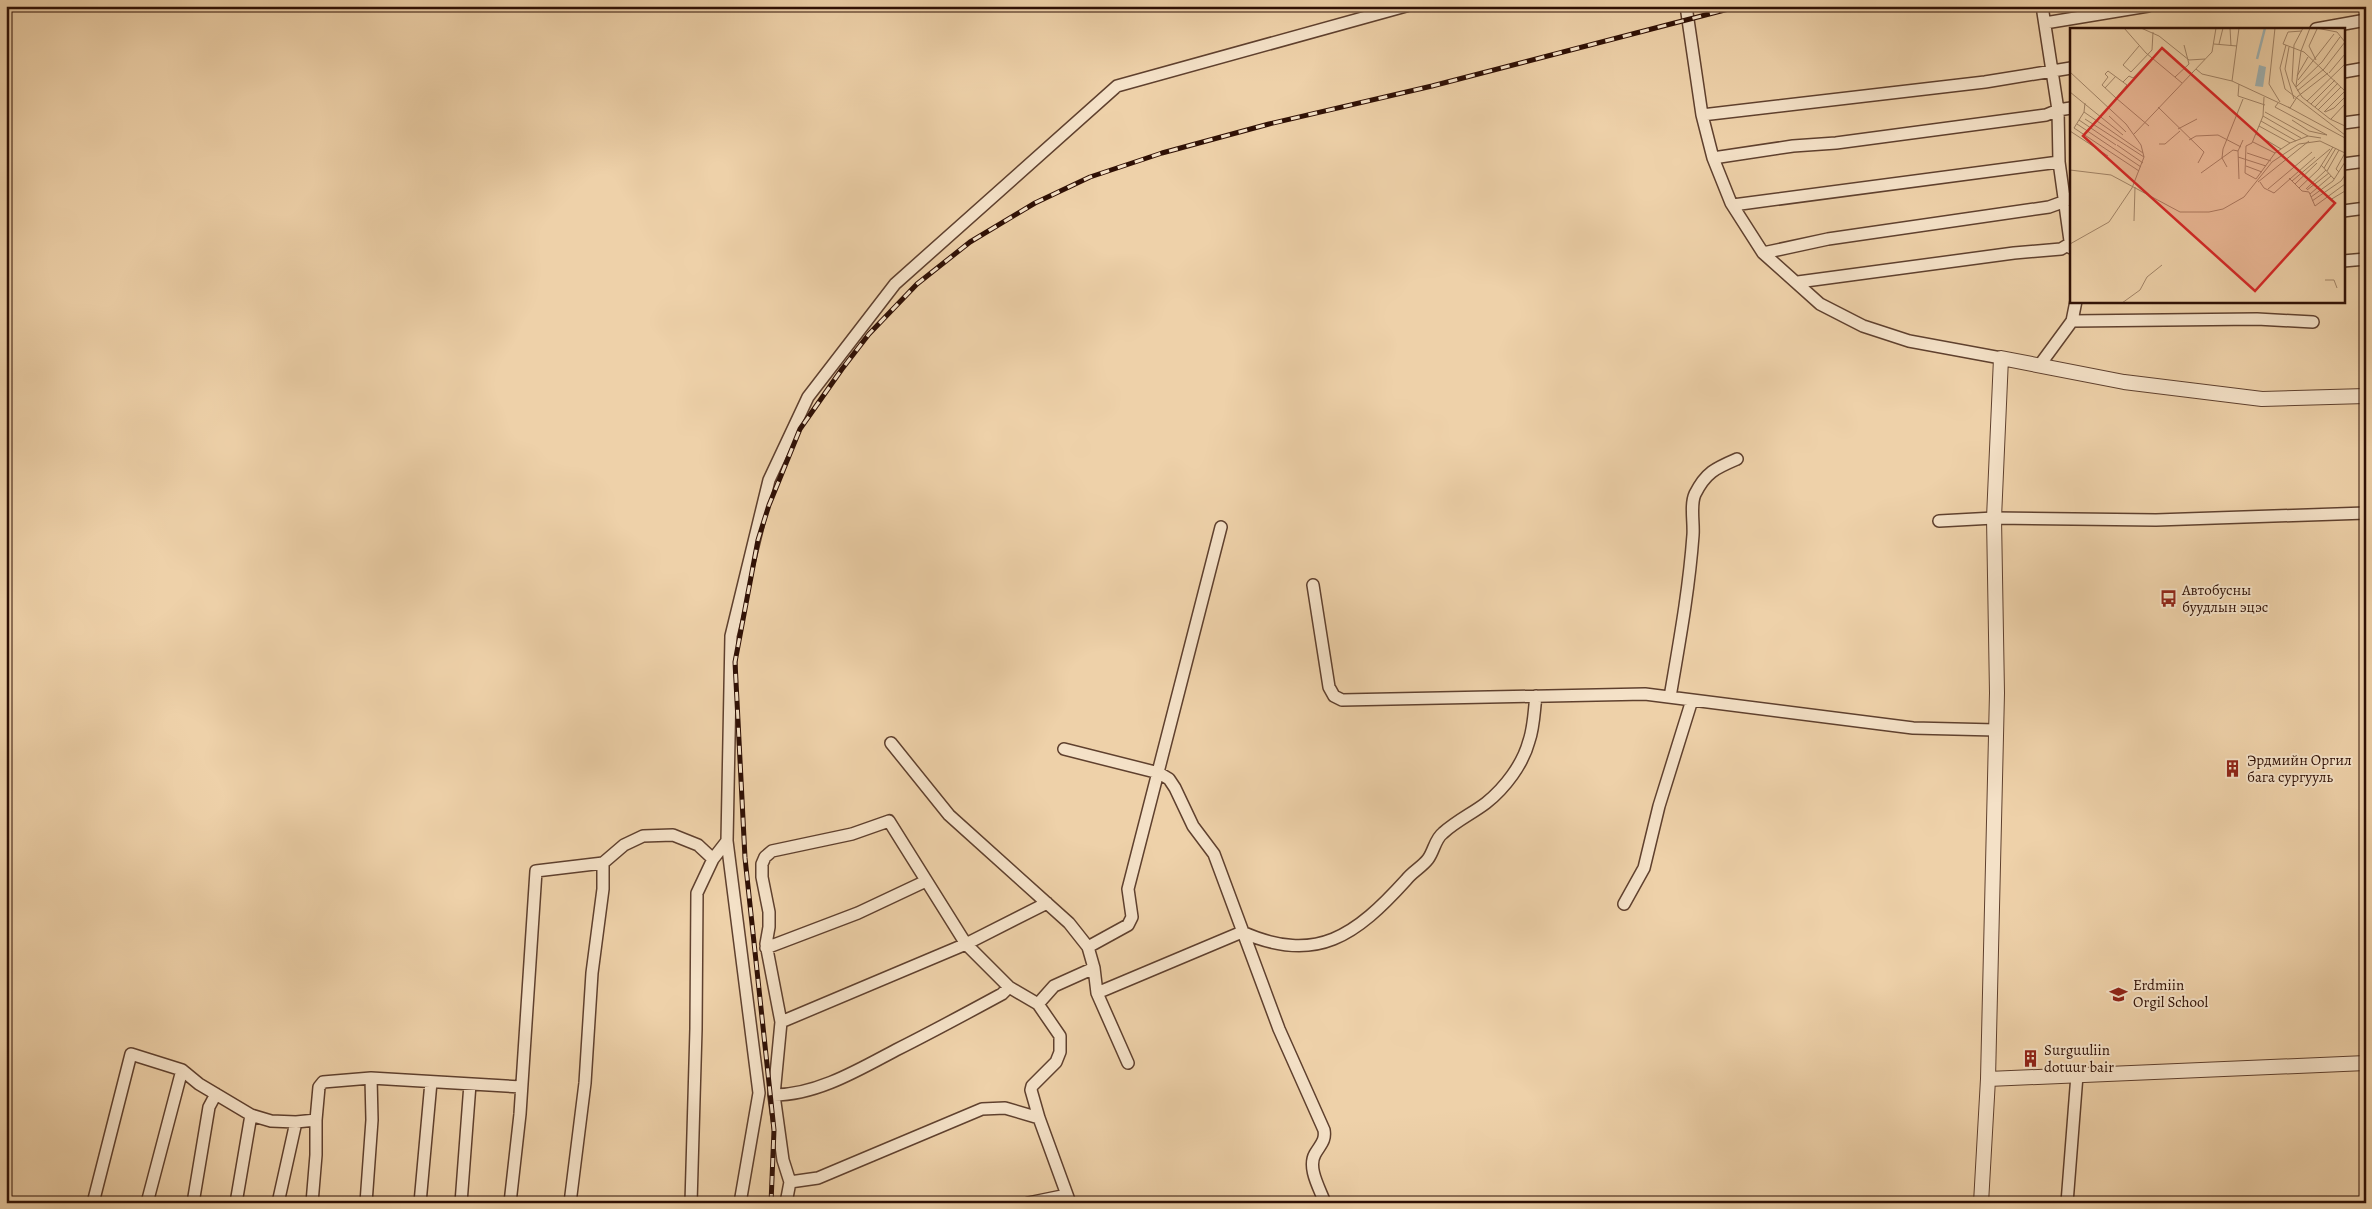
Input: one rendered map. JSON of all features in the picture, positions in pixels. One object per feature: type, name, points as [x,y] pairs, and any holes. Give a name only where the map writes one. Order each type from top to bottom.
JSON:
[{"type":"street","points":[[740,1203],[759,1093],[727,841],[731,636],[769,480],[808,397],[896,284],[1117,86],[1406,6]]},
{"type":"street","points":[[1686,6],[1702,115],[1714,158],[1732,205],[1763,253],[1798,282],[1820,304],[1863,326],[1909,340],[2124,382],[2262,398],[2366,396]]},
{"type":"street","points":[[1798,282],[2014,253],[2060,249],[2070,245],[2068,200],[2058,110],[2042,6]]},
{"type":"street","points":[[2045,23],[2148,6]]},
{"type":"street","points":[[2322,28],[2366,20]]},
{"type":"street","points":[[1702,115],[1985,82],[2070,68]]},
{"type":"street","points":[[2344,72],[2366,68]]},
{"type":"street","points":[[1714,158],[1793,146],[1836,143],[1968,126],[2046,115],[2058,110],[2070,108]]},
{"type":"street","points":[[2344,122],[2366,120]]},
{"type":"street","points":[[1732,205],[2063,156]]},
{"type":"street","points":[[2344,164],[2366,160]]},
{"type":"street","points":[[1763,253],[1828,239],[2049,207],[2068,200]]},
{"type":"street","points":[[2344,211],[2366,208]]},
{"type":"street","points":[[2344,261],[2366,259]]},
{"type":"street","points":[[2039,366],[2072,321],[2076,302]]},
{"type":"street","points":[[2072,321],[2257,319],[2313,322]]},
{"type":"street","points":[[1981,1203],[1988,1079],[1996,730],[1994,518],[2001,358]]},
{"type":"street","points":[[1670,697],[1694,534],[1694,496],[1706,475],[1720,466],[1737,459]]},
{"type":"street","points":[[1939,520],[1994,518],[2156,520],[2366,513]]},
{"type":"street","points":[[1088,947],[1128,925],[1132,917],[1128,889],[1135,868],[1153,786],[1159,773],[1221,526]]},
{"type":"street","points":[[1312,585],[1329,687],[1334,696],[1342,700],[1645,694],[1912,728],[1996,730]]},
{"type":"street","points":[[1097,993],[1242,932],[1265,942],[1284,946],[1318,945],[1352,931],[1383,905],[1428,859],[1441,834],[1488,802],[1514,773],[1530,741],[1536,696]]},
{"type":"street","points":[[1624,904],[1644,868],[1658,806],[1692,700]]},
{"type":"street","points":[[891,743],[949,815],[1048,903],[1069,923],[1088,947],[1094,968],[1097,993],[1128,1063]]},
{"type":"street","points":[[1064,749],[1159,773],[1169,779],[1193,826],[1214,854],[1279,1029],[1324,1130],[1325,1137],[1312,1162],[1313,1172],[1325,1203]]},
{"type":"street","points":[[786,1203],[790,1182],[783,1160],[774,1096],[781,1022],[766,948],[769,912],[762,877],[762,864],[765,857],[772,851],[852,834],[888,821],[966,944],[1009,987],[1038,1004],[1060,1036],[1060,1052],[1056,1062],[1032,1086],[1039,1118],[1069,1199],[1028,1203]]},
{"type":"street","points":[[510,1203],[520,1114],[536,871],[603,863],[624,845],[643,836],[673,835],[698,845],[713,859]]},
{"type":"street","points":[[691,1203],[696,1029],[696,893],[713,859],[727,841]]},
{"type":"street","points":[[570,1203],[585,1083],[592,973],[603,889],[603,863]]},
{"type":"street","points":[[766,948],[858,912],[926,881]]},
{"type":"street","points":[[781,1022],[966,944],[1048,903]]},
{"type":"street","points":[[1038,1004],[1054,986],[1094,968]]},
{"type":"street","points":[[774,1096],[822,1086],[867,1066],[1002,994],[1009,987]]},
{"type":"street","points":[[93,1203],[131,1054],[182,1070],[199,1084],[251,1115],[271,1121],[296,1122],[316,1120]]},
{"type":"street","points":[[1988,1079],[2366,1064]]},
{"type":"street","points":[[147,1203],[182,1070]]},
{"type":"street","points":[[2067,1203],[2078,1075]]},
{"type":"street","points":[[312,1203],[319,1087],[323,1082],[371,1078],[521,1087]]},
{"type":"street","points":[[366,1203],[372,1120],[371,1078]]},
{"type":"street","points":[[420,1203],[431,1082]]},
{"type":"street","points":[[461,1203],[470,1084]]},
{"type":"street","points":[[193,1203],[209,1107],[216,1094]]},
{"type":"street","points":[[790,1182],[818,1178],[982,1109],[1005,1108],[1039,1118]]},
{"type":"street","points":[[236,1203],[251,1115]]},
{"type":"street","points":[[278,1203],[296,1122]]},
{"type":"railway","points":[[771,1203],[774,1130],[745,858],[735,662],[758,540],[769,505],[800,429],[869,334],[917,284],[970,242],[1035,203],[1090,177],[1162,153],[1269,124],[1432,86],[1740,6]]},
{"type":"place","name":"Автобусны буудлын эцэс","points":[[2168,599]]},
{"type":"place","name":"Эрдмийн Оргил бага сургууль","points":[[2233,769]]},
{"type":"place","name":"Erdmiin Orgil School","points":[[2119,994]]},
{"type":"place","name":"Surguuliin dotuur bair","points":[[2030,1059]]}]
